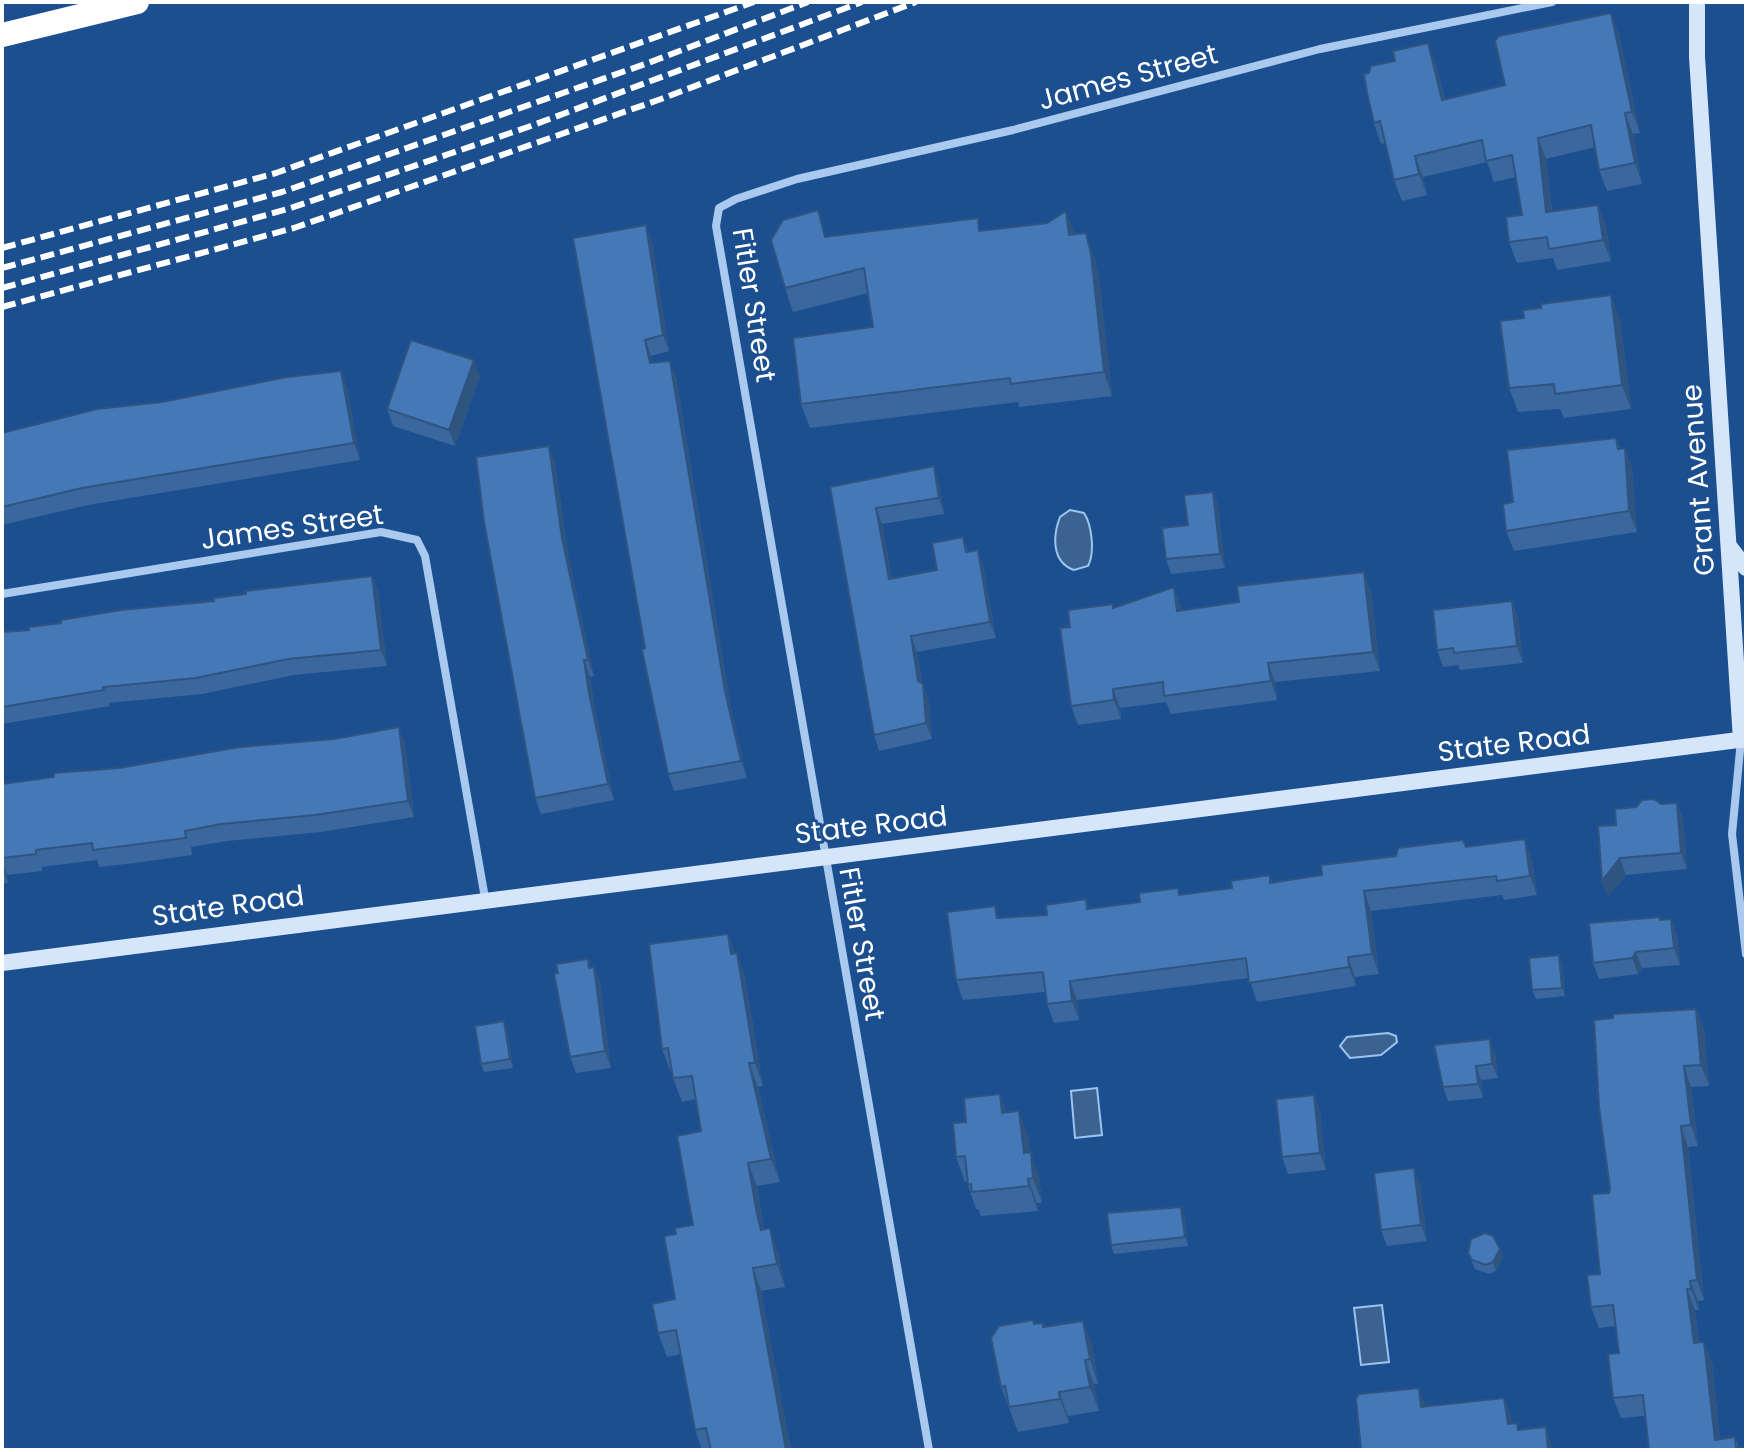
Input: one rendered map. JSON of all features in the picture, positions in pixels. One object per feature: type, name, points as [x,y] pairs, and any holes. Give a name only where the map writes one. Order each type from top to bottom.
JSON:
[{"type":"highway","points":[[2,35],[137,2]]},
{"type":"main road","name":"Grant Avenue","points":[[1697,2],[1697,57],[1743,739]]},
{"type":"main road","points":[[1729,546],[1746,568]]},
{"type":"main road","name":"State Road","points":[[2,963],[485,898],[1743,739]]},
{"type":"street","name":"James Street","points":[[719,208],[736,199],[797,179],[1013,130],[1320,49],[1552,2]]},
{"type":"street","name":"Fitler Street","points":[[719,208],[716,226],[929,1450]]},
{"type":"street","name":"James Street","points":[[2,594],[381,532],[417,540],[425,556],[485,898]]},
{"type":"street","name":"Grant Avenue","points":[[1743,739],[1732,834],[1746,954]]},
{"type":"water","points":[[1070,510],[1084,513],[1092,539],[1088,566],[1074,570],[1061,561],[1056,547],[1060,517]]},
{"type":"water","points":[[1388,1033],[1396,1036],[1397,1042],[1381,1055],[1350,1058],[1340,1046],[1347,1037]]},
{"type":"water","points":[[1097,1088],[1102,1135],[1075,1138],[1071,1091]]},
{"type":"water","points":[[1382,1305],[1389,1362],[1361,1365],[1354,1308]]},
{"type":"building","points":[[1611,13],[1632,112],[1625,113],[1635,163],[1599,170],[1591,125],[1538,138],[1546,212],[1598,205],[1603,240],[1549,249],[1547,237],[1509,242],[1506,217],[1522,215],[1512,155],[1486,161],[1482,140],[1415,156],[1419,174],[1394,180],[1380,121],[1374,123],[1367,93],[1364,74],[1369,73],[1371,66],[1395,61],[1393,51],[1428,43],[1442,100],[1505,85],[1495,41],[1499,36]]},
{"type":"building","points":[[818,210],[825,237],[978,218],[979,231],[1047,223],[1066,211],[1069,235],[1086,233],[1091,254],[1104,372],[1011,384],[1010,378],[801,404],[793,338],[873,327],[864,268],[785,288],[771,240],[783,220]]},
{"type":"building","points":[[646,225],[663,335],[645,340],[650,363],[670,361],[725,691],[741,761],[668,774],[642,650],[645,648],[573,238]]},
{"type":"building","points":[[1611,295],[1622,385],[1555,394],[1554,384],[1509,388],[1500,321],[1524,318],[1523,310],[1541,308],[1541,304]]},
{"type":"building","points":[[411,340],[474,360],[449,430],[387,409]]},
{"type":"building","points":[[341,371],[354,443],[82,488],[2,507],[2,433],[97,409],[162,402],[287,377]]},
{"type":"building","points":[[1616,438],[1618,449],[1625,448],[1629,511],[1506,531],[1503,504],[1513,502],[1507,450]]},
{"type":"building","points":[[549,446],[562,538],[588,660],[584,660],[589,693],[608,784],[535,798],[484,522],[476,457]]},
{"type":"building","points":[[934,466],[939,498],[876,508],[889,579],[937,570],[932,543],[963,537],[966,552],[978,550],[990,622],[911,636],[918,681],[923,684],[926,723],[874,735],[830,487]]},
{"type":"building","points":[[1213,492],[1220,554],[1166,559],[1162,528],[1188,525],[1184,495]]},
{"type":"building","points":[[1364,572],[1373,652],[1268,663],[1271,681],[1164,696],[1163,682],[1113,689],[1114,700],[1071,706],[1060,628],[1070,627],[1068,610],[1113,604],[1113,608],[1174,587],[1177,611],[1239,602],[1237,586]]},
{"type":"building","points":[[372,576],[381,650],[288,659],[196,678],[103,687],[104,690],[2,707],[2,632],[29,630],[28,627],[121,610],[214,601],[214,598],[246,594],[246,591]]},
{"type":"building","points":[[1512,601],[1517,646],[1454,653],[1453,648],[1437,650],[1433,610]]},
{"type":"building","points":[[399,727],[408,801],[315,815],[221,824],[185,831],[186,838],[93,850],[92,843],[2,858],[2,784],[54,777],[54,773],[119,768],[240,747],[334,739]]},
{"type":"building","points":[[1654,799],[1661,804],[1677,803],[1681,853],[1620,858],[1602,881],[1598,826],[1616,825],[1615,809],[1636,807],[1642,800]]},
{"type":"building","points":[[1525,839],[1530,876],[1497,881],[1496,876],[1364,891],[1372,954],[1348,957],[1349,967],[1249,983],[1246,958],[1070,981],[1072,1001],[1047,1004],[1043,972],[956,980],[947,912],[995,906],[997,918],[1047,915],[1046,905],[1086,899],[1087,909],[1140,902],[1139,893],[1178,888],[1179,895],[1232,888],[1231,881],[1270,875],[1270,883],[1322,875],[1321,865],[1396,856],[1398,848],[1463,840],[1466,847]]},
{"type":"building","points":[[1660,917],[1660,920],[1671,919],[1674,948],[1636,952],[1632,958],[1593,963],[1589,923]]},
{"type":"building","points":[[728,934],[731,954],[737,953],[755,1063],[749,1063],[771,1159],[748,1163],[761,1230],[770,1228],[777,1264],[753,1268],[786,1450],[711,1450],[706,1428],[695,1430],[676,1330],[658,1333],[652,1304],[675,1299],[664,1236],[676,1234],[675,1228],[693,1225],[677,1136],[701,1131],[692,1076],[673,1078],[668,1048],[662,1049],[649,944]]},
{"type":"building","points":[[1559,955],[1562,988],[1532,990],[1529,958]]},
{"type":"building","points":[[588,959],[589,968],[594,967],[605,1051],[570,1057],[554,974],[558,973],[556,964]]},
{"type":"building","points":[[1696,1009],[1701,1065],[1684,1066],[1691,1125],[1681,1126],[1697,1280],[1690,1281],[1691,1289],[1687,1289],[1694,1343],[1704,1342],[1715,1440],[1735,1437],[1736,1448],[1746,1447],[1746,1450],[1649,1450],[1643,1395],[1613,1398],[1608,1354],[1619,1353],[1613,1305],[1591,1307],[1587,1275],[1600,1274],[1592,1194],[1609,1193],[1610,1189],[1599,1107],[1594,1020],[1613,1018],[1613,1014]]},
{"type":"building","points":[[504,1021],[510,1059],[481,1064],[475,1026]]},
{"type":"building","points":[[1490,1039],[1492,1064],[1476,1066],[1478,1084],[1443,1087],[1434,1045]]},
{"type":"building","points":[[1000,1094],[1002,1113],[1019,1111],[1024,1153],[1031,1152],[1033,1178],[1028,1179],[1029,1186],[972,1192],[971,1184],[968,1185],[965,1156],[956,1157],[953,1123],[966,1122],[964,1098]]},
{"type":"building","points":[[1314,1095],[1320,1153],[1282,1157],[1276,1099]]},
{"type":"building","points":[[1414,1168],[1421,1225],[1381,1230],[1374,1173]]},
{"type":"building","points":[[1181,1207],[1185,1237],[1111,1245],[1107,1213]]},
{"type":"building","points":[[1485,1233],[1493,1236],[1500,1249],[1493,1262],[1486,1265],[1472,1260],[1468,1253],[1471,1239]]},
{"type":"building","points":[[1033,1320],[1034,1324],[1043,1323],[1043,1327],[1083,1321],[1090,1359],[1085,1360],[1090,1387],[1059,1392],[1060,1399],[1009,1407],[1005,1386],[1001,1387],[991,1338],[999,1326]]},
{"type":"building","points":[[1419,1388],[1421,1407],[1504,1398],[1508,1424],[1517,1423],[1518,1430],[1546,1427],[1548,1450],[1361,1450],[1356,1398],[1359,1394]]},
{"type":"railway","points":[[2,248],[276,173],[754,2]]},
{"type":"railway","points":[[2,268],[282,192],[648,63],[808,2]]},
{"type":"railway","points":[[2,288],[288,209],[528,127],[862,2]]},
{"type":"railway","points":[[2,307],[294,228],[661,99],[916,2]]}]
